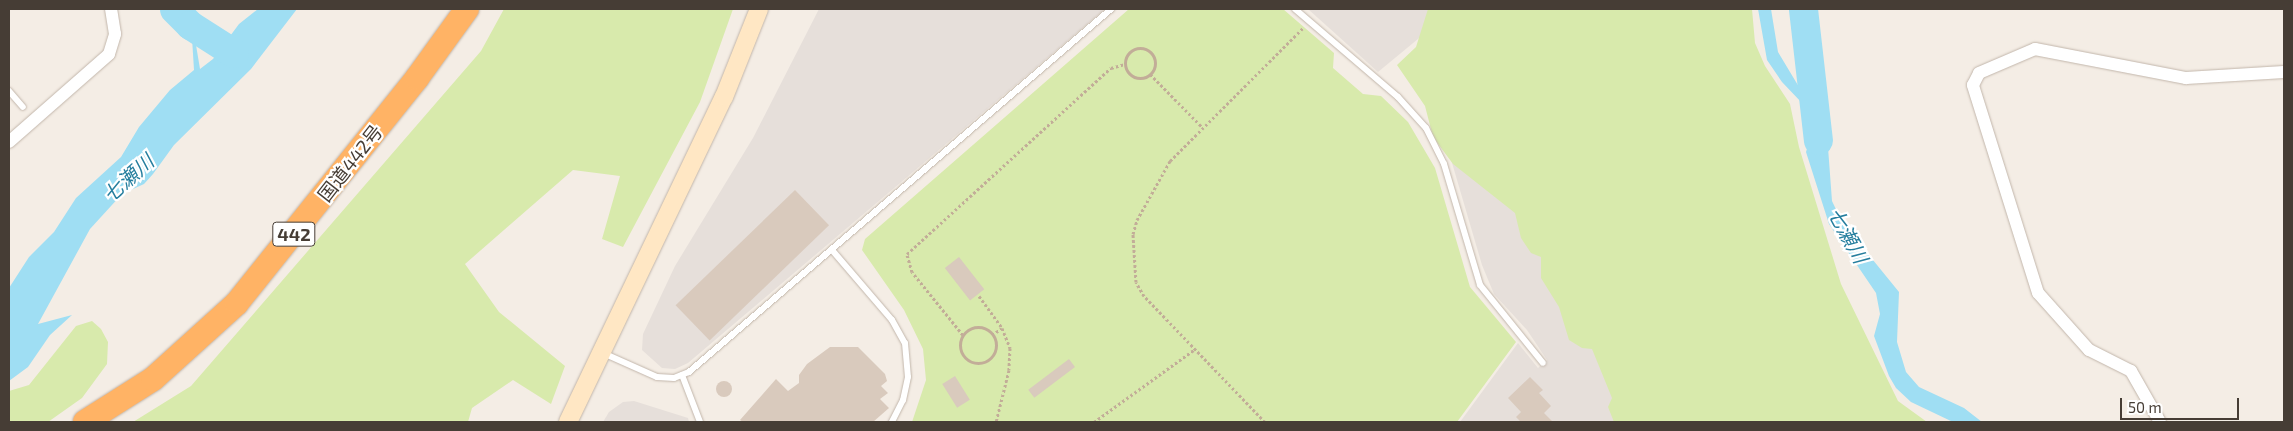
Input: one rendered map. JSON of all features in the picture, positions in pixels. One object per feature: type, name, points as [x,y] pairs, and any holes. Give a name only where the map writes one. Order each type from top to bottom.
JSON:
[{"type":"highway","name":"国道442号","points":[[84,422],[152,379],[237,303],[411,86],[467,9]]},
{"type":"street","points":[[9,142],[109,54],[114,34],[111,9]]},
{"type":"street","points":[[568,422],[728,88],[758,9]]},
{"type":"street","points":[[2160,422],[2131,371],[2090,350],[2038,293],[1973,85],[1979,73],[2035,49],[2186,78],[2284,72]]},
{"type":"lane","points":[[602,352],[658,377],[682,376],[832,250],[1111,9]]},
{"type":"lane","points":[[1295,9],[1398,97],[1426,128],[1444,164],[1480,285],[1543,363]]},
{"type":"lane","points":[[9,91],[23,107]]},
{"type":"lane","points":[[832,250],[892,320],[905,343],[908,377],[903,400],[892,422]]},
{"type":"lane","points":[[682,376],[700,422]]},
{"type":"path","points":[[1265,422],[1144,296],[1136,282],[1132,250],[1137,220],[1170,161],[1304,27]]},
{"type":"path","points":[[963,335],[912,272],[907,254],[1111,68],[1125,64],[1132,51],[1146,50],[1154,60],[1150,74]]},
{"type":"path","points":[[1125,64],[1133,76],[1150,74]]},
{"type":"path","points":[[1150,74],[1202,127]]},
{"type":"path","points":[[980,296],[1002,328],[1010,354],[996,422]]},
{"type":"path","points":[[975,328],[992,335],[996,343],[993,355],[989,360],[975,363],[962,354],[960,342],[963,335],[975,328]]},
{"type":"path","points":[[992,335],[1002,328]]},
{"type":"path","points":[[1094,422],[1194,350]]},
{"type":"shaded area","points":[[819,9],[1105,9],[688,363],[675,369],[662,368],[642,350],[643,334],[675,266],[753,138]]},
{"type":"shaded area","points":[[1308,9],[1433,9],[1424,34],[1378,72]]},
{"type":"shaded area","points":[[1513,137],[1628,422],[1460,422],[1518,343],[1538,368],[1547,360],[1527,330],[1494,294],[1482,265],[1450,156]]},
{"type":"shaded area","points":[[634,401],[688,418],[689,422],[603,422],[609,412],[623,402]]},
{"type":"green space","points":[[504,9],[733,9],[700,102],[623,247],[602,239],[620,176],[573,170],[465,264],[499,312],[565,366],[551,404],[513,380],[472,408],[468,422],[133,422],[191,386],[481,51]]},
{"type":"green space","points":[[1129,9],[1283,9],[1334,53],[1333,68],[1363,94],[1381,96],[1408,122],[1435,168],[1470,287],[1516,342],[1457,422],[912,422],[926,380],[923,349],[904,310],[862,250],[865,239]]},
{"type":"green space","points":[[1428,9],[1752,9],[1755,43],[1765,66],[1790,104],[1799,147],[1841,284],[1898,401],[1927,422],[1614,422],[1608,407],[1612,398],[1592,349],[1582,348],[1569,340],[1559,307],[1541,278],[1541,257],[1531,253],[1521,238],[1515,213],[1453,164],[1433,137],[1425,106],[1397,65],[1416,47]]},
{"type":"green space","points":[[92,321],[101,329],[108,342],[107,364],[82,398],[48,422],[9,422],[9,391],[29,385],[76,326]]},
{"type":"water","points":[[184,9],[190,9],[200,69],[213,59],[239,24],[258,9],[297,9],[251,69],[174,145],[144,184],[122,194],[90,229],[38,324],[72,315],[50,335],[28,367],[9,381],[9,288],[29,257],[54,232],[76,198],[121,157],[139,127],[170,90],[194,70],[192,38]]},
{"type":"water","points":[[1758,9],[1771,9],[1778,52],[1802,92],[1819,108],[1827,134],[1832,201],[1842,222],[1899,292],[1897,342],[1906,372],[1919,387],[1964,408],[1982,422],[1953,422],[1911,402],[1896,388],[1889,376],[1874,336],[1880,314],[1876,293],[1829,224],[1806,152],[1809,142],[1817,142],[1802,103],[1782,82],[1767,60]]},
{"type":"building","points":[[795,190],[829,225],[710,341],[676,305]]},
{"type":"building","points":[[959,257],[984,289],[970,300],[945,268]]},
{"type":"building","points":[[830,347],[858,347],[885,374],[887,381],[881,386],[888,393],[880,399],[889,408],[873,422],[743,422],[740,420],[776,379],[788,391],[799,383],[799,375],[807,364]]},
{"type":"building","points":[[1069,359],[1075,367],[1034,398],[1028,390]]},
{"type":"building","points":[[955,376],[970,400],[957,408],[942,384]]},
{"type":"building","points":[[1530,377],[1543,390],[1539,393],[1551,406],[1544,413],[1553,422],[1521,422],[1516,417],[1521,412],[1508,398]]},
{"type":"building","points":[[724,381],[730,383],[732,389],[730,395],[724,397],[718,395],[716,389],[718,383]]},
{"type":"waterway","points":[[174,9],[190,25],[234,53]]},
{"type":"waterway","name":"七瀬川","points":[[1803,9],[1818,140]]}]
